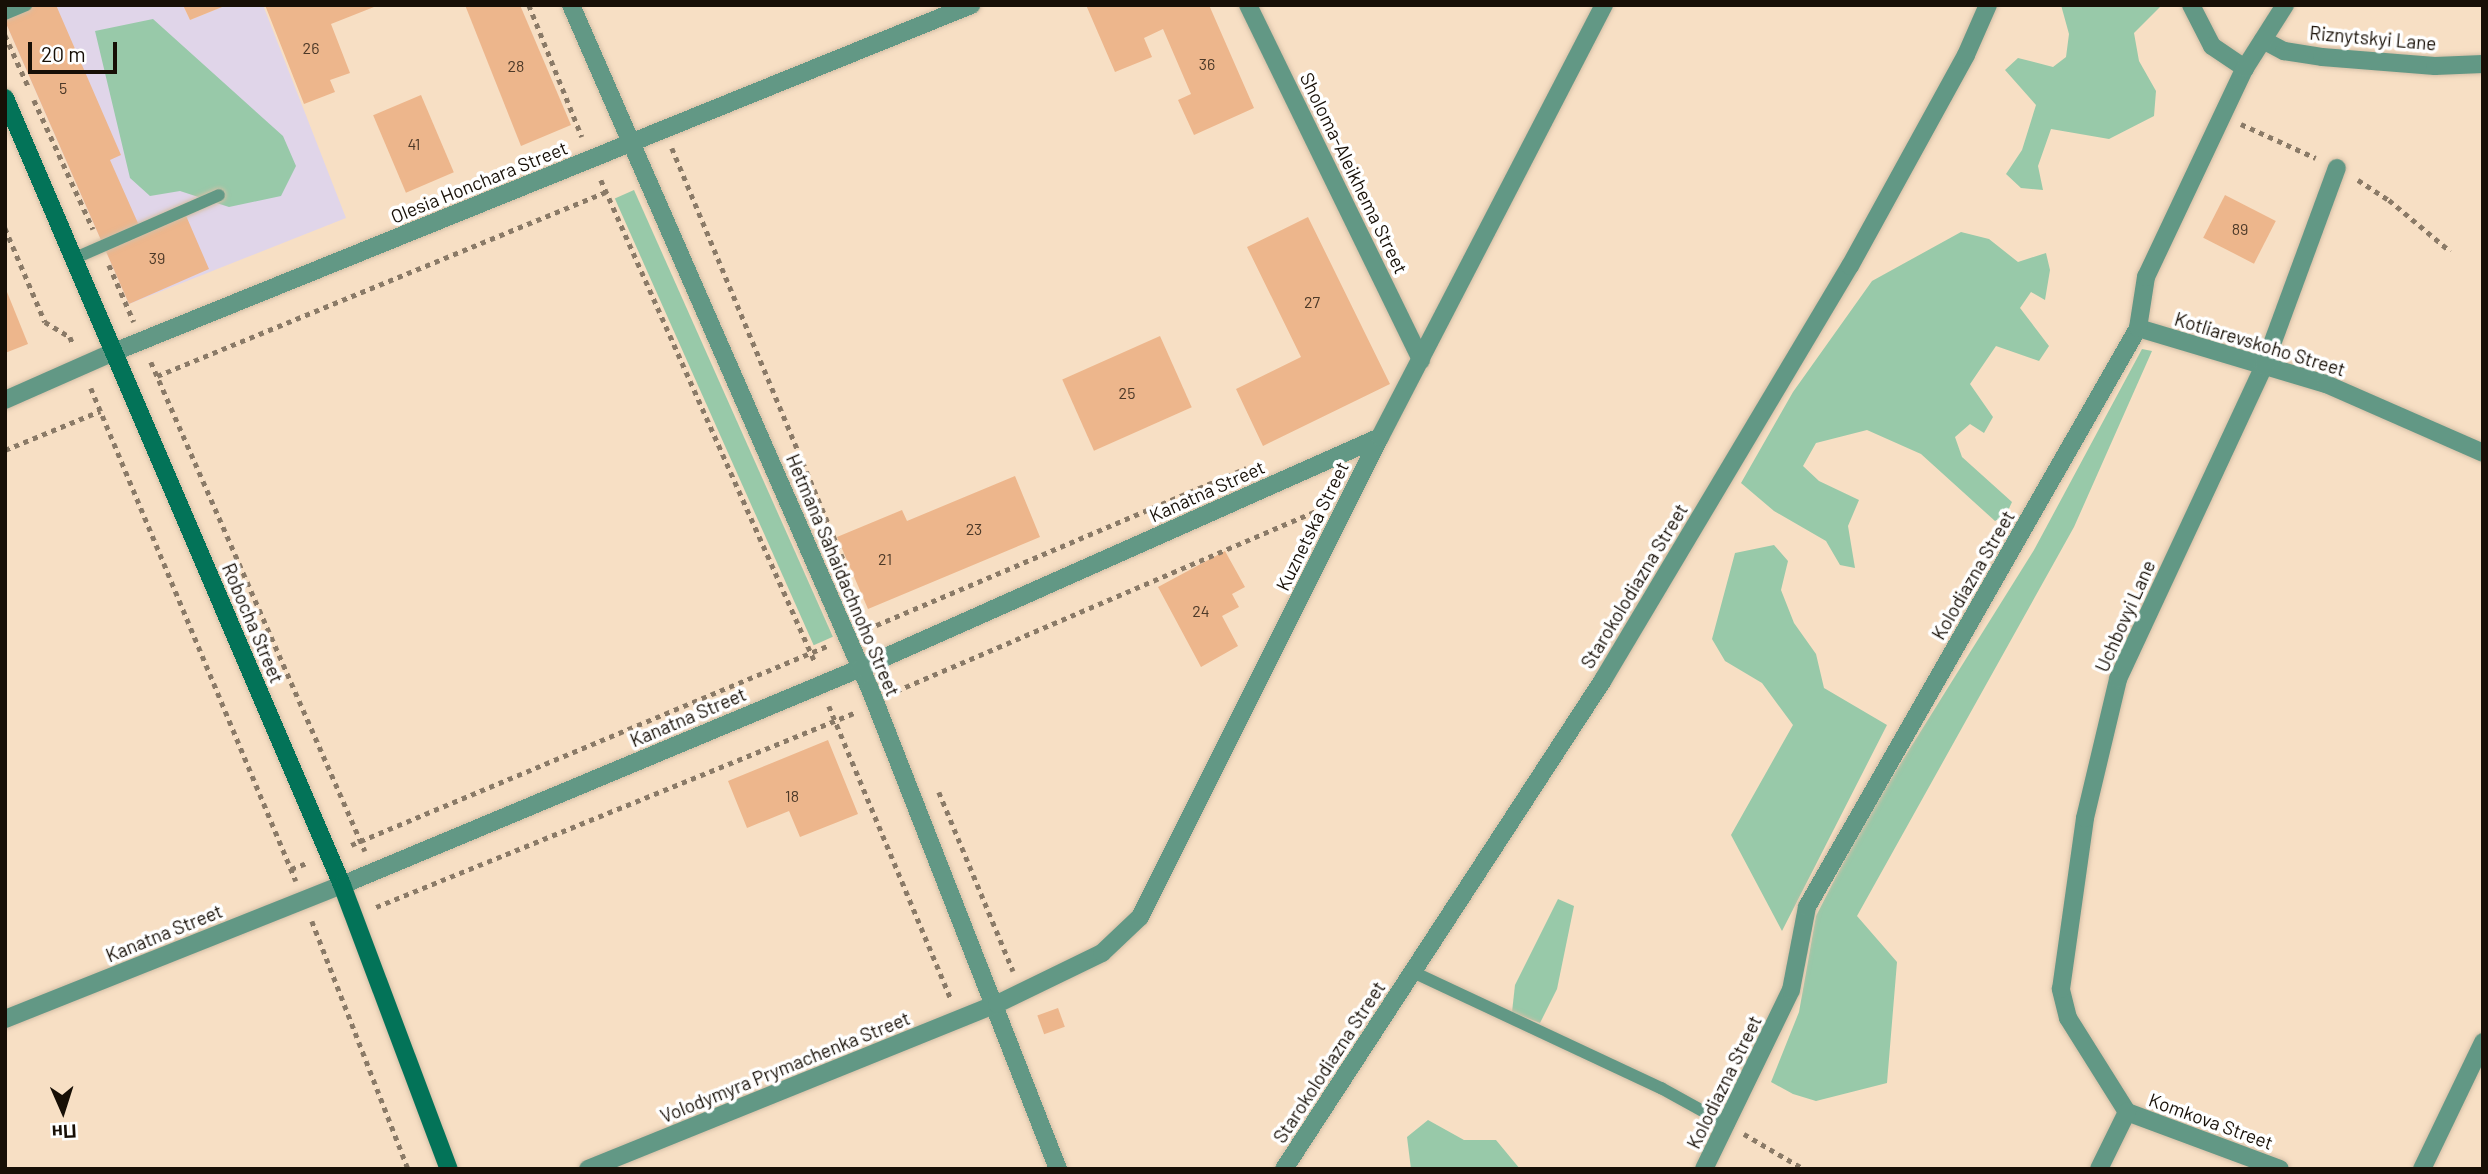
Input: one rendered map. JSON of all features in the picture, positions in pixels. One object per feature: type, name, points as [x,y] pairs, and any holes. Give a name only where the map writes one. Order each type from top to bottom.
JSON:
[{"type":"street","name":"Hetmana Sahaidachnoho Street","points":[[571,5],[634,142],[861,668],[997,1004],[1058,1169]]},
{"type":"street","name":"Olesia Honchara Street","points":[[5,400],[114,352],[971,5]]},
{"type":"street","name":"Sholoma-Aleikhema Street","points":[[1248,5],[1421,360]]},
{"type":"street","name":"Kuznetska Street","points":[[997,1004],[1102,953],[1140,918],[1380,437],[1604,5]]},
{"type":"street","name":"Starokolodiazna Street","points":[[1284,1169],[1603,680],[1850,266],[1966,55],[1988,5]]},
{"type":"street","points":[[2191,5],[2212,46],[2245,68]]},
{"type":"street","name":"Kolodiazna Street","points":[[1704,1169],[1728,1125],[1791,990],[1807,907],[2138,328],[2146,277],[2245,68],[2285,5]]},
{"type":"street","name":"Riznytskyi Lane","points":[[2263,40],[2284,51],[2322,57],[2435,66],[2483,64]]},
{"type":"street","name":"Robocha Street","points":[[5,98],[342,885],[449,1169]]},
{"type":"street","name":"Uchbovyi Lane","points":[[2127,1112],[2068,1018],[2061,989],[2085,818],[2118,679],[2264,366],[2337,168]]},
{"type":"street","name":"Kotliarevskoho Street","points":[[2138,328],[2326,384],[2483,453]]},
{"type":"street","name":"Kanatna Street","points":[[5,1019],[342,885],[861,668],[1380,437]]},
{"type":"street","name":"Volodymyra Prymachenka Street","points":[[588,1169],[997,1004]]},
{"type":"street","points":[[2422,1169],[2483,1042]]},
{"type":"street","points":[[2099,1169],[2127,1112]]},
{"type":"street","name":"Komkova Street","points":[[2127,1112],[2280,1169]]},
{"type":"lane","points":[[5,14],[26,5]]},
{"type":"lane","points":[[75,258],[219,195]]},
{"type":"lane","points":[[1413,972],[1661,1088],[1728,1125]]},
{"type":"path","points":[[529,5],[591,159],[824,683],[826,700],[959,1019]]},
{"type":"path","points":[[5,35],[158,376],[374,871]]},
{"type":"path","points":[[2221,115],[2337,168],[2389,200],[2450,251]]},
{"type":"path","points":[[664,129],[849,576]]},
{"type":"path","points":[[158,376],[606,192]]},
{"type":"path","points":[[5,228],[45,322],[70,337],[81,366]]},
{"type":"path","points":[[5,450],[100,411],[304,900],[408,1169]]},
{"type":"path","points":[[328,854],[871,628],[1256,463]]},
{"type":"path","points":[[865,615],[902,703]]},
{"type":"path","points":[[933,778],[1021,991]]},
{"type":"path","points":[[1728,1125],[1804,1169]]},
{"type":"shaded area","points":[[5,5],[183,5],[190,20],[227,5],[263,5],[346,218],[129,304],[5,21]]},
{"type":"green space","points":[[2061,5],[2162,5],[2134,33],[2139,61],[2156,91],[2154,116],[2109,139],[2051,129],[2038,166],[2043,190],[2021,188],[2006,174],[2022,150],[2036,105],[2005,70],[2018,58],[2053,67],[2066,57],[2069,34]]},
{"type":"green space","points":[[153,19],[283,136],[296,166],[281,196],[229,207],[180,191],[150,196],[130,178],[95,31]]},
{"type":"green space","points":[[634,190],[833,637],[814,645],[615,199]]},
{"type":"green space","points":[[1961,232],[1989,239],[2018,262],[2046,253],[2050,270],[2045,300],[2031,292],[2020,308],[2049,346],[2039,361],[1996,346],[1970,384],[1993,417],[1984,433],[1970,424],[1955,437],[1962,457],[2012,502],[2006,515],[1995,521],[1921,454],[1867,430],[1816,443],[1803,466],[1819,481],[1859,500],[1848,526],[1855,568],[1840,565],[1826,541],[1774,511],[1741,483],[1793,392],[1872,281]]},
{"type":"green space","points":[[2142,349],[2152,351],[2074,527],[1857,916],[1897,962],[1887,1083],[1816,1101],[1793,1094],[1771,1082],[1799,1012],[1816,916],[1864,822],[2034,550]]},
{"type":"green space","points":[[1774,545],[1788,561],[1781,590],[1794,623],[1816,654],[1824,688],[1887,725],[1782,931],[1731,835],[1793,725],[1762,683],[1725,661],[1712,639],[1735,553]]},
{"type":"green space","points":[[1558,899],[1574,906],[1557,989],[1540,1023],[1512,1012],[1515,985]]},
{"type":"green space","points":[[1428,1120],[1464,1140],[1496,1140],[1520,1169],[1411,1169],[1407,1137]]},
{"type":"building","points":[[5,5],[56,5],[121,155],[110,160],[141,230],[184,211],[209,269],[129,304],[5,21]]},
{"type":"building","points":[[183,5],[227,5],[190,20]]},
{"type":"building","points":[[265,5],[379,5],[331,24],[350,73],[330,80],[335,92],[304,104]]},
{"type":"building","points":[[465,5],[520,5],[571,125],[521,146]]},
{"type":"building","points":[[1086,5],[1209,5],[1254,108],[1194,135],[1178,100],[1191,94],[1163,29],[1144,38],[1152,57],[1115,72]]},
{"type":"building","points":[[421,95],[454,172],[406,193],[373,115]]},
{"type":"building","points":[[2225,195],[2276,221],[2254,264],[2203,238]]},
{"type":"building","points":[[1308,217],[1390,384],[1263,446],[1236,389],[1301,357],[1247,247]]},
{"type":"building","points":[[5,287],[28,344],[5,353]]},
{"type":"building","points":[[1160,336],[1192,407],[1094,451],[1062,380]]},
{"type":"building","points":[[1015,476],[1040,537],[868,609],[837,537],[902,510],[907,521]]},
{"type":"building","points":[[1225,551],[1245,587],[1232,594],[1239,607],[1222,616],[1238,646],[1201,667],[1158,587]]},
{"type":"building","points":[[828,740],[858,814],[800,837],[789,811],[747,828],[728,781]]},
{"type":"building","points":[[1058,1008],[1065,1027],[1044,1034],[1037,1016]]}]
